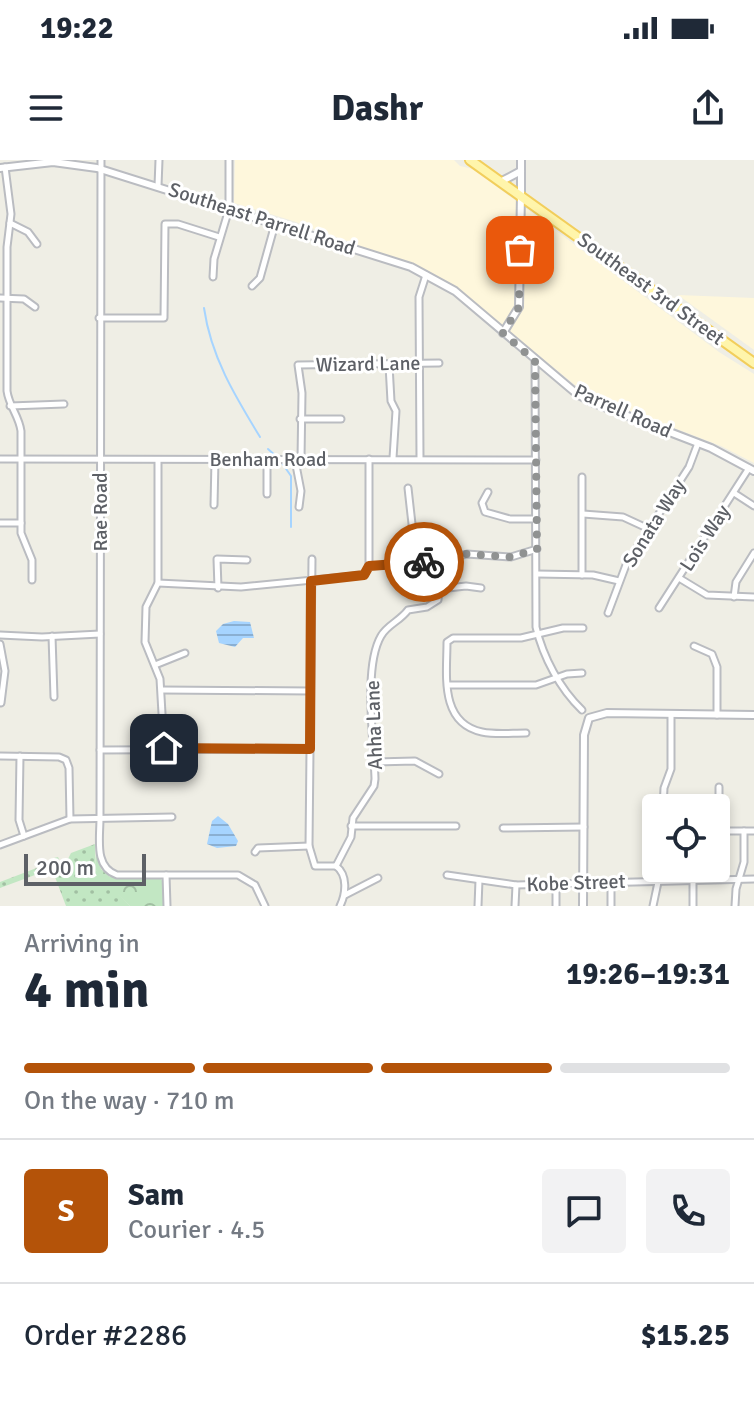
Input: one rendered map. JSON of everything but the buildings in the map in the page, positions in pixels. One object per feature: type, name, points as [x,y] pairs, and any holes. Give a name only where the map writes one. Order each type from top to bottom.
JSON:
[{"type":"main road","name":"Southeast 3rd Street","points":[[470,160],[754,363]]},
{"type":"street","name":"Rae Road","points":[[101,160],[100,855],[105,868],[112,874],[166,875]]},
{"type":"street","points":[[158,186],[159,160]]},
{"type":"street","points":[[213,277],[219,237],[229,209],[229,160]]},
{"type":"street","points":[[503,333],[519,307],[521,160]]},
{"type":"street","name":"Southeast Parrell Road","points":[[3,168],[53,162],[101,169],[396,262],[426,274],[455,291],[503,333]]},
{"type":"street","points":[[3,168],[10,223],[3,298],[7,391],[10,406],[20,422],[21,523],[23,541],[32,560],[32,580]]},
{"type":"street","points":[[502,181],[521,171]]},
{"type":"street","points":[[10,223],[28,232],[37,244]]},
{"type":"street","points":[[99,318],[164,318],[165,224],[178,224],[219,237]]},
{"type":"street","points":[[252,286],[260,278],[275,224]]},
{"type":"street","points":[[420,458],[419,297],[426,274]]},
{"type":"street","points":[[3,298],[24,299],[35,307]]},
{"type":"street","name":"Parrell Road","points":[[503,333],[565,386],[594,403],[698,443],[752,469]]},
{"type":"street","points":[[535,361],[537,633],[570,699],[582,710]]},
{"type":"street","name":"Wizard Lane","points":[[300,419],[302,393],[298,365],[439,363]]},
{"type":"street","points":[[389,365],[391,401],[396,411],[393,459]]},
{"type":"street","points":[[10,406],[64,404]]},
{"type":"street","points":[[299,507],[300,419],[341,419]]},
{"type":"street","name":"Sonata Way","points":[[608,613],[614,605],[626,565],[689,467],[698,443]]},
{"type":"street","name":"Benham Road","points":[[0,459],[536,460]]},
{"type":"street","points":[[158,583],[218,588],[366,574],[369,566],[369,459]]},
{"type":"street","points":[[158,460],[158,583],[146,607],[145,642],[162,690],[164,748]]},
{"type":"street","points":[[214,505],[215,460]]},
{"type":"street","points":[[267,460],[267,494]]},
{"type":"street","name":"Lois Way","points":[[659,608],[752,469]]},
{"type":"street","points":[[582,477],[582,575]]},
{"type":"street","points":[[408,488],[415,551],[423,562]]},
{"type":"street","points":[[488,492],[482,503],[485,512],[510,519],[536,519]]},
{"type":"street","points":[[734,493],[754,506]]},
{"type":"street","points":[[583,514],[623,517],[649,529]]},
{"type":"street","points":[[0,523],[21,523]]},
{"type":"street","points":[[369,566],[431,563],[467,554],[511,557],[537,549]]},
{"type":"street","points":[[734,597],[736,582],[754,553]]},
{"type":"street","points":[[218,588],[217,559],[247,560]]},
{"type":"street","points":[[312,559],[309,846],[315,866],[336,866],[342,872],[344,895],[340,906]]},
{"type":"street","points":[[431,563],[439,589],[481,588]]},
{"type":"street","points":[[537,574],[582,575],[620,581]]},
{"type":"street","points":[[679,578],[707,595],[754,597]]},
{"type":"street","name":"Ahha Lane","points":[[336,866],[348,846],[351,826],[374,786],[370,683],[376,647],[386,629],[408,610],[438,600],[439,589]]},
{"type":"street","points":[[526,733],[479,731],[463,723],[452,711],[448,685],[449,639],[521,638],[567,628],[583,628]]},
{"type":"street","points":[[0,635],[100,634]]},
{"type":"street","points":[[52,636],[54,697]]},
{"type":"street","points":[[0,644],[5,671],[1,703]]},
{"type":"street","points":[[694,646],[712,654],[717,667],[717,715]]},
{"type":"street","points":[[155,665],[185,653]]},
{"type":"street","points":[[448,685],[536,685],[571,673],[582,673]]},
{"type":"street","points":[[162,690],[310,691]]},
{"type":"street","points":[[583,906],[584,735],[589,718],[607,713],[754,715]]},
{"type":"street","points":[[664,794],[671,769],[671,714]]},
{"type":"street","points":[[100,750],[310,749]]},
{"type":"street","points":[[0,756],[59,757],[66,760],[69,768],[70,819]]},
{"type":"street","points":[[20,756],[19,820],[24,836]]},
{"type":"street","points":[[375,762],[415,761],[439,774]]},
{"type":"street","points":[[719,787],[719,794]]},
{"type":"street","points":[[0,845],[70,819],[172,817]]},
{"type":"street","points":[[351,826],[456,826]]},
{"type":"street","points":[[503,828],[584,827]]},
{"type":"street","points":[[730,831],[754,831]]},
{"type":"street","points":[[735,906],[744,862],[744,831]]},
{"type":"street","points":[[255,852],[258,848],[309,846]]},
{"type":"street","points":[[167,906],[166,875],[238,875],[255,885],[265,906]]},
{"type":"street","name":"Kobe Street","points":[[447,875],[516,885],[642,881]]},
{"type":"street","points":[[344,895],[378,878]]},
{"type":"street","name":"Kobe Street","points":[[730,879],[754,879]]},
{"type":"street","points":[[478,906],[479,880]]},
{"type":"street","points":[[653,906],[657,882]]},
{"type":"street","points":[[693,882],[693,906]]},
{"type":"street","points":[[611,883],[611,906]]},
{"type":"street","points":[[515,906],[516,885]]},
{"type":"street","points":[[556,885],[556,906]]},
{"type":"shaded area","points":[[235,160],[454,160],[460,166],[473,169],[719,352],[754,374],[754,463],[721,446],[604,401],[575,385],[459,290],[430,272],[293,221],[234,203]]},
{"type":"shaded area","points":[[678,295],[754,298],[754,350]]},
{"type":"green space","points":[[95,844],[96,870],[130,906],[66,906],[55,877],[61,873],[71,853]]},
{"type":"green space","points":[[96,853],[101,869],[110,877],[160,878],[164,883],[163,906],[130,906],[99,875]]},
{"type":"green space","points":[[58,857],[60,862],[55,871],[51,869],[0,888],[0,882],[55,861],[54,858]]},
{"type":"water","points":[[250,622],[254,638],[243,638],[235,647],[219,643],[216,631],[223,624]]},
{"type":"water","points":[[218,816],[228,824],[238,841],[236,846],[217,848],[207,844],[212,821]]},
{"type":"waterway","points":[[204,308],[218,360],[260,437]]},
{"type":"waterway","points":[[268,449],[277,457]]},
{"type":"waterway","points":[[282,463],[291,476],[291,527]]},
{"type":"way so far","points":[[424,562],[467,554],[511,557],[537,549],[535,361],[503,333],[519,307],[520,250]]},
{"type":"route","points":[[164,748],[310,749],[311,581],[364,575],[369,566],[424,562]]}]
